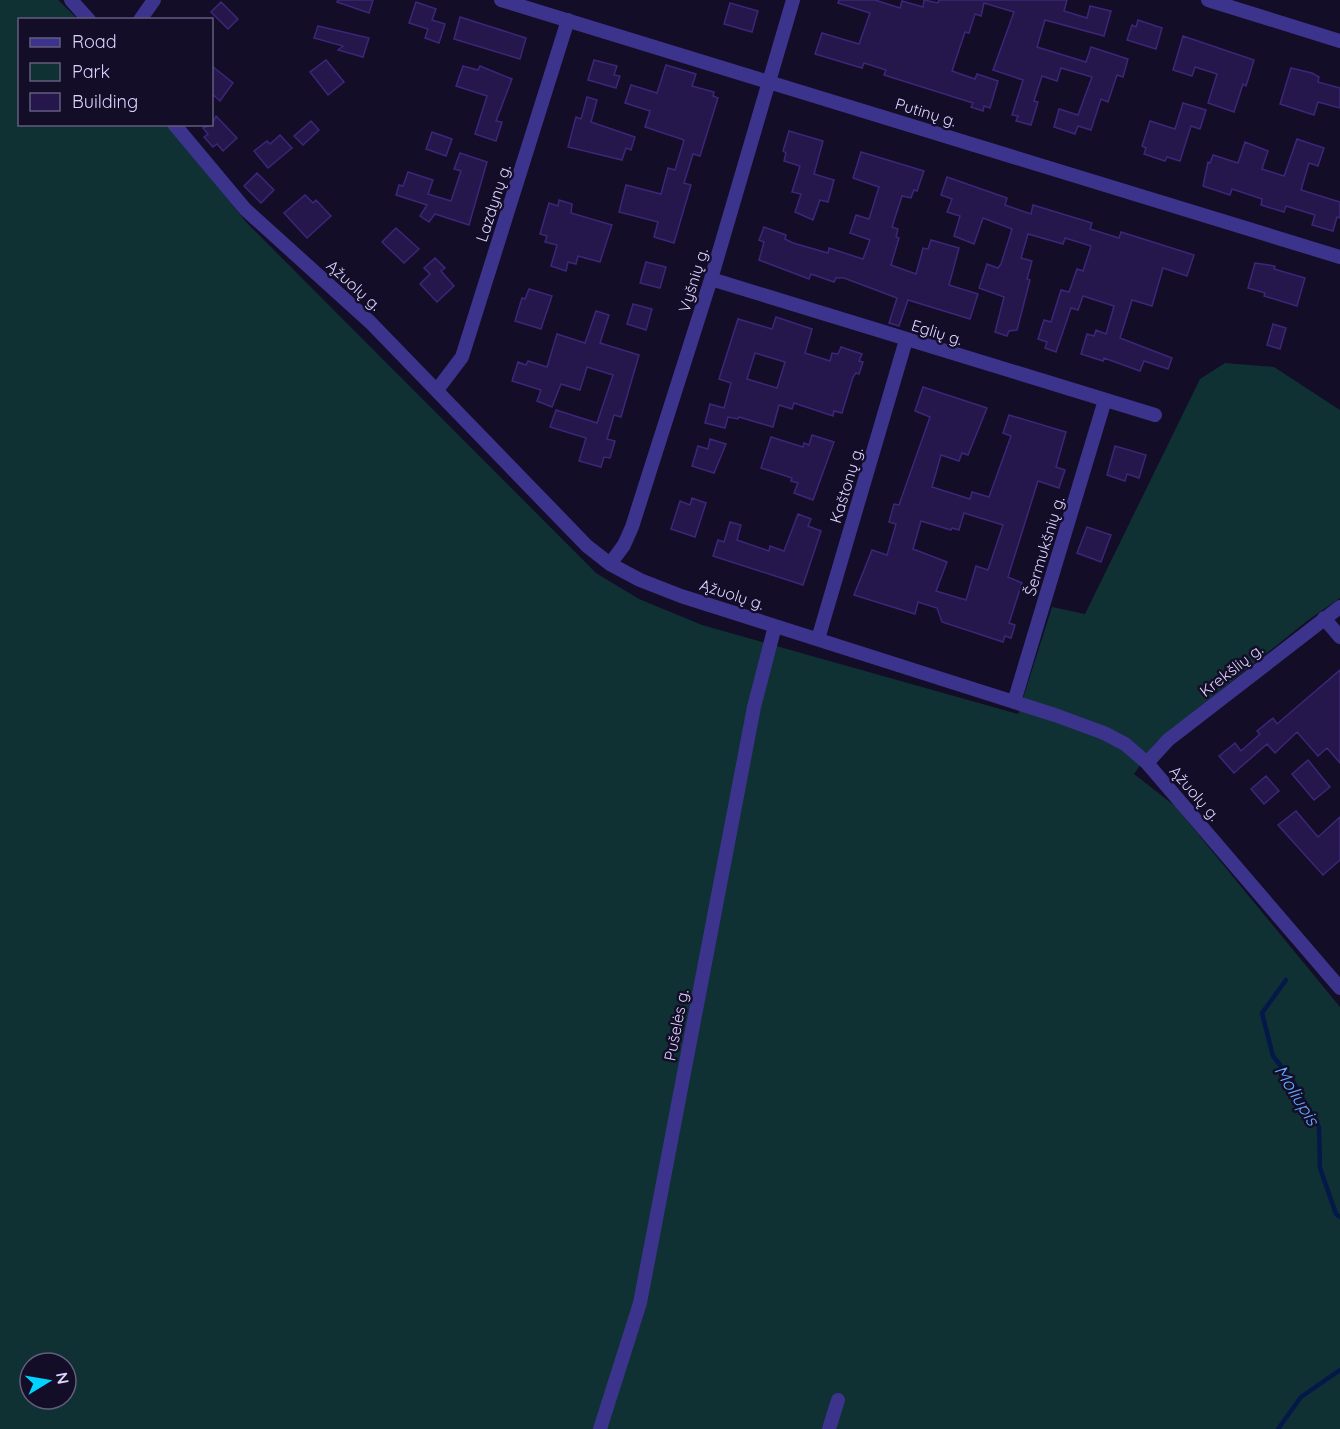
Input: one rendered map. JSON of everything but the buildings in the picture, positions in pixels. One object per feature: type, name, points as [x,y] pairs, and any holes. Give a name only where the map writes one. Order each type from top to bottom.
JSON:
[{"type":"street","points":[[71,0],[87,18]]},
{"type":"street","points":[[141,18],[154,0]]},
{"type":"street","name":"Putinų g.","points":[[501,0],[1340,257]]},
{"type":"street","name":"Vyšnių g.","points":[[610,564],[624,545],[632,527],[711,279],[768,80],[794,0]]},
{"type":"street","points":[[1208,0],[1340,41]]},
{"type":"street","name":"Lazdynų g.","points":[[437,390],[462,357],[568,20]]},
{"type":"street","name":"Ąžuolų g.","points":[[176,126],[245,209],[370,322],[553,512],[610,564],[650,584],[1014,702],[1104,733],[1125,744],[1147,764],[1340,988]]},
{"type":"street","name":"Eglių g.","points":[[711,279],[1155,415]]},
{"type":"street","name":"Kaštonų g.","points":[[818,639],[906,340]]},
{"type":"street","name":"Šermukšnių g.","points":[[1014,702],[1105,400]]},
{"type":"street","name":"Krekšlių g.","points":[[1147,764],[1168,740],[1340,607]]},
{"type":"street","points":[[1324,618],[1340,637]]},
{"type":"street","name":"Pušelės g.","points":[[600,1429],[640,1303],[754,707],[775,626]]},
{"type":"street","points":[[829,1429],[838,1400]]},
{"type":"green space","points":[[0,0],[58,0],[77,18],[18,18],[18,126],[168,126],[247,223],[596,573],[639,599],[702,625],[1018,714],[1052,607],[1085,614],[1200,379],[1225,363],[1274,367],[1340,410],[1340,598],[1307,621],[1156,742],[1134,774],[1175,806],[1340,1007],[1340,1429],[0,1429]]},
{"type":"waterway","name":"Moliupis","points":[[1286,980],[1262,1013],[1273,1056],[1293,1081],[1319,1127],[1320,1168],[1336,1214],[1340,1217]]},
{"type":"waterway","name":"Moliupis","points":[[1278,1429],[1301,1397],[1340,1370]]}]
